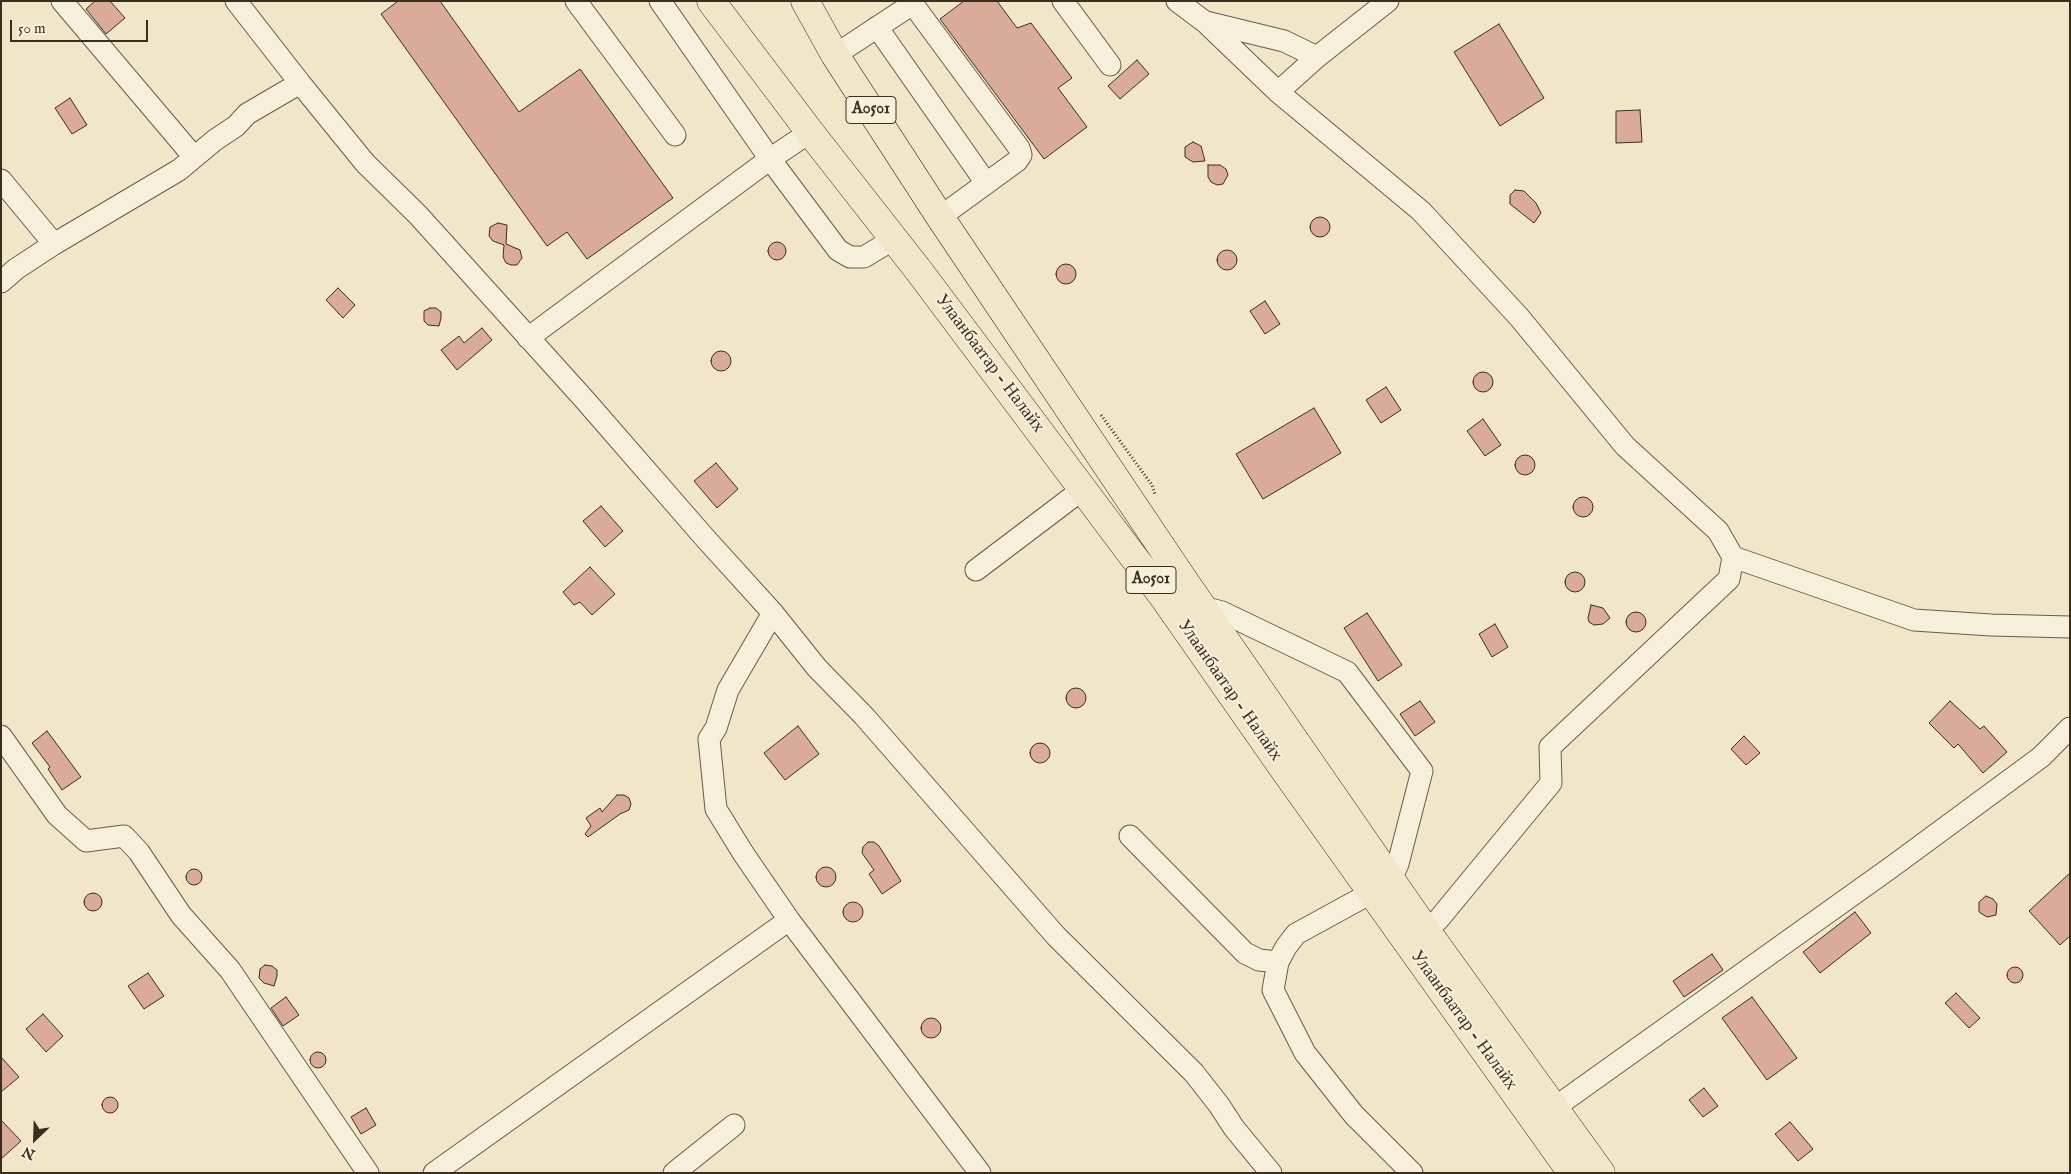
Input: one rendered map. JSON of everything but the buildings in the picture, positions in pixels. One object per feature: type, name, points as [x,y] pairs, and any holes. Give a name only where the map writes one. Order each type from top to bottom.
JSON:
[{"type":"highway","name":"Улаанбаатар - Налайх","points":[[711,1],[894,239],[1381,886],[1425,929],[1601,1173]]},
{"type":"highway","name":"Улаанбаатар - Налайх","points":[[805,1],[835,55],[940,217],[1203,607],[1381,886],[1572,1173]]},
{"type":"street","points":[[62,1],[194,157]]},
{"type":"street","points":[[236,1],[365,163],[418,215],[528,338],[773,613],[817,668],[871,724],[1056,936],[1194,1073],[1234,1128],[1271,1173]]},
{"type":"street","points":[[576,1],[675,135]]},
{"type":"street","points":[[660,1],[770,159],[838,250],[850,257],[864,257],[894,239]]},
{"type":"street","points":[[1063,1],[1110,64]]},
{"type":"street","points":[[1177,1],[1205,22],[1278,92],[1421,211],[1519,317],[1625,446],[1718,531],[1733,558],[1730,579],[1550,747],[1551,783],[1438,920],[1425,929]]},
{"type":"street","points":[[1278,92],[1317,57],[1388,1]]},
{"type":"street","points":[[835,55],[908,7],[919,4],[1019,148],[1021,155],[1017,161],[940,217]]},
{"type":"street","points":[[1205,22],[1284,41],[1317,57]]},
{"type":"street","points":[[877,27],[986,183]]},
{"type":"street","points":[[1,282],[16,269],[54,244],[179,170],[236,126],[247,114],[300,83]]},
{"type":"street","points":[[528,338],[770,159],[810,132]]},
{"type":"street","points":[[1,180],[54,244]]},
{"type":"street","points":[[976,570],[1082,489]]},
{"type":"street","points":[[1733,558],[1914,620],[1990,625],[2070,627]]},
{"type":"street","points":[[1203,607],[1222,612],[1347,672],[1422,771],[1398,864],[1381,886],[1296,934],[1278,962],[1273,990],[1305,1053],[1354,1115],[1412,1173]]},
{"type":"street","points":[[773,613],[728,690],[716,728],[709,739],[716,809],[743,853],[789,920],[980,1173]]},
{"type":"street","points":[[1554,1108],[2010,780],[2041,757],[2070,728]]},
{"type":"street","points":[[1,736],[57,815],[86,841],[124,836],[140,852],[181,915],[230,970],[368,1173]]},
{"type":"street","points":[[1130,836],[1245,953],[1259,960],[1278,962]]},
{"type":"street","points":[[434,1173],[789,920]]},
{"type":"street","points":[[674,1173],[734,1125]]}]
